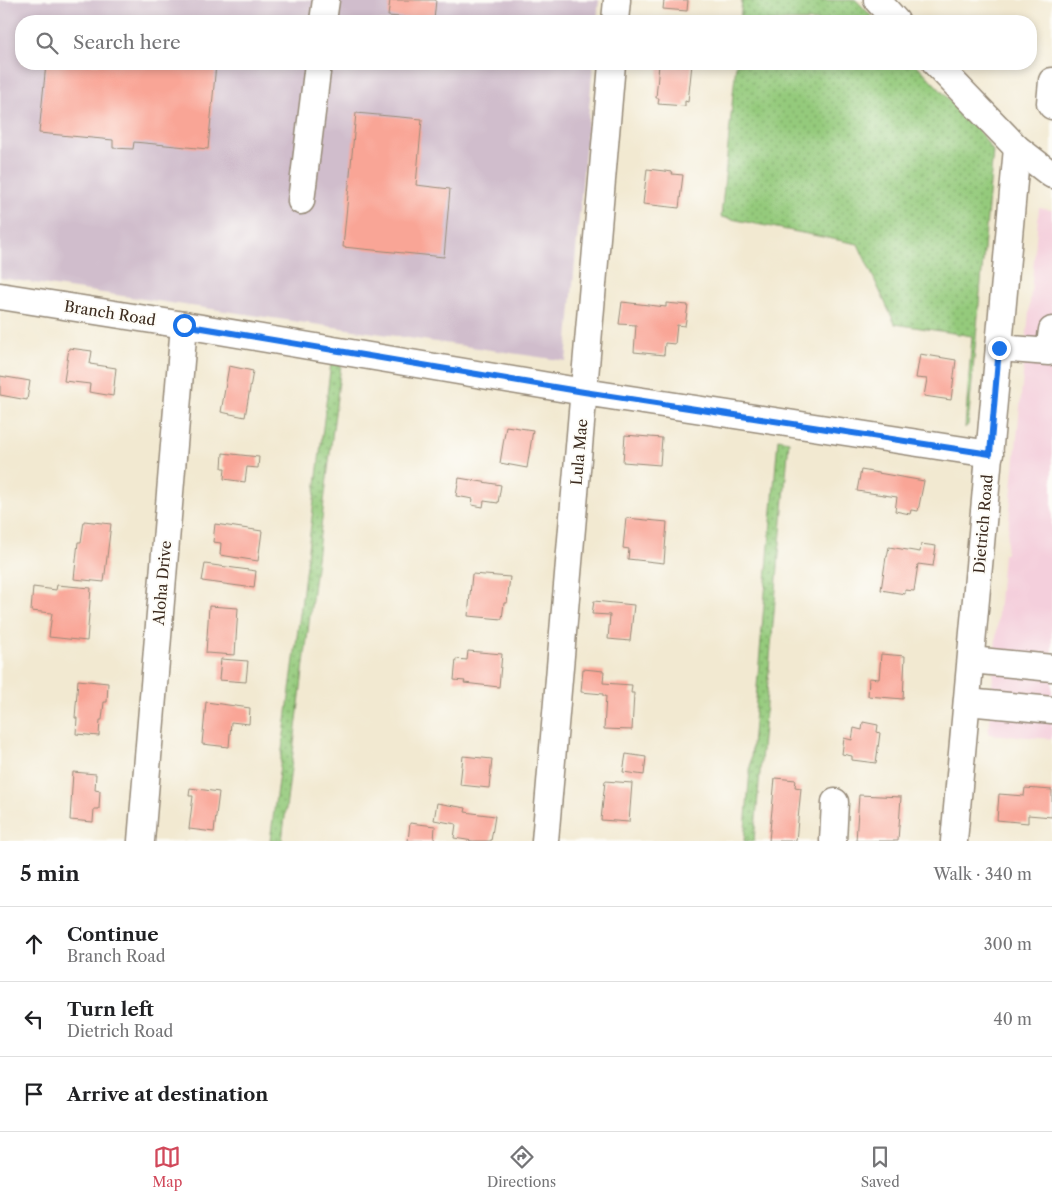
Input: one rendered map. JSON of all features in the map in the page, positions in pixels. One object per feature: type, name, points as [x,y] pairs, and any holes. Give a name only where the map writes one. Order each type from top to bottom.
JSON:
[{"type":"street","points":[[324,15],[326,0]]},
{"type":"street","points":[[616,15],[617,0]]},
{"type":"street","points":[[877,0],[891,15]]},
{"type":"street","points":[[302,201],[317,70]]},
{"type":"street","name":"Lula Mae","points":[[545,841],[611,70]]},
{"type":"street","points":[[942,70],[1016,148],[1052,175]]},
{"type":"street","points":[[1052,81],[1050,103],[1052,106]]},
{"type":"street","name":"Dietrich Road","points":[[954,841],[1016,148]]},
{"type":"street","name":"Branch Road","points":[[0,296],[584,392],[990,454]]},
{"type":"street","name":"Aloha Drive","points":[[141,841],[184,325]]},
{"type":"street","points":[[999,348],[1050,352],[1052,330]]},
{"type":"street","points":[[971,660],[1052,668]]},
{"type":"street","points":[[967,702],[1052,710]]},
{"type":"street","points":[[833,841],[835,802]]},
{"type":"shaded area","points":[[0,0],[599,0],[598,15],[15,15],[15,70],[592,70],[566,361],[0,278]]},
{"type":"shaded area","points":[[1039,208],[1052,210],[1052,739],[988,734],[1003,554],[1006,552]]},
{"type":"green space","points":[[742,0],[856,0],[870,15],[741,15]]},
{"type":"green space","points":[[735,70],[922,70],[980,132],[993,151],[968,425],[965,428],[972,336],[895,324],[858,244],[721,217]]},
{"type":"green space","points":[[331,363],[341,365],[282,841],[270,841],[300,614]]},
{"type":"green space","points":[[778,439],[789,441],[754,841],[744,841]]},
{"type":"building","points":[[390,0],[436,0],[434,15],[388,15]]},
{"type":"building","points":[[664,0],[688,0],[687,11],[663,9]]},
{"type":"building","points":[[45,70],[215,70],[208,149],[134,142],[133,149],[113,148],[113,140],[39,133]]},
{"type":"building","points":[[658,70],[691,70],[688,102],[685,101],[685,106],[658,104],[659,98],[656,98]]},
{"type":"building","points":[[356,113],[422,119],[416,185],[450,189],[444,257],[343,247]]},
{"type":"building","points":[[647,169],[683,175],[679,208],[643,204]]},
{"type":"building","points":[[622,302],[666,307],[666,303],[688,305],[685,326],[677,325],[675,344],[665,343],[664,355],[634,352],[636,325],[619,324]]},
{"type":"building","points":[[69,348],[92,351],[90,364],[116,368],[113,396],[89,392],[90,384],[64,381]]},
{"type":"building","points":[[920,354],[956,360],[951,400],[924,396],[927,379],[916,378]]},
{"type":"building","points":[[229,366],[253,371],[245,417],[221,412]]},
{"type":"building","points":[[0,376],[30,381],[27,400],[0,395]]},
{"type":"building","points":[[506,426],[533,430],[527,468],[500,463]]},
{"type":"building","points":[[625,435],[662,438],[660,465],[623,462]]},
{"type":"building","points":[[223,453],[259,457],[258,468],[247,467],[245,482],[224,479],[225,468],[222,468]]},
{"type":"building","points":[[861,470],[924,481],[918,511],[911,510],[910,514],[895,511],[897,497],[857,491]]},
{"type":"building","points":[[459,478],[501,485],[498,503],[484,501],[483,507],[472,505],[473,499],[456,496]]},
{"type":"building","points":[[626,518],[667,522],[664,563],[628,559],[629,549],[623,548]]},
{"type":"building","points":[[84,521],[111,524],[104,582],[74,579],[78,542],[81,542]]},
{"type":"building","points":[[215,524],[262,531],[258,561],[220,555],[221,543],[213,542]]},
{"type":"building","points":[[921,544],[936,546],[933,566],[918,564],[914,591],[905,590],[905,594],[881,590],[889,547],[920,552]]},
{"type":"building","points":[[205,564],[256,571],[254,588],[202,581]]},
{"type":"building","points":[[472,574],[510,577],[507,603],[504,603],[502,619],[468,616]]},
{"type":"building","points":[[57,585],[91,588],[87,641],[49,637],[52,613],[31,611],[33,587],[56,590]]},
{"type":"building","points":[[594,601],[634,605],[630,641],[608,639],[610,615],[592,614]]},
{"type":"building","points":[[209,606],[238,608],[235,655],[206,653]]},
{"type":"building","points":[[468,651],[502,654],[499,687],[454,680],[456,659],[467,660]]},
{"type":"building","points":[[881,654],[905,656],[903,699],[868,696],[869,678],[879,679]]},
{"type":"building","points":[[221,659],[248,661],[246,682],[219,680]]},
{"type":"building","points":[[583,669],[604,671],[603,683],[632,685],[631,693],[634,693],[632,730],[604,729],[606,696],[603,696],[603,694],[581,692]]},
{"type":"building","points":[[78,680],[108,683],[107,702],[104,702],[99,736],[76,734],[77,718],[75,718]]},
{"type":"building","points":[[206,702],[250,708],[249,724],[231,722],[229,747],[202,744]]},
{"type":"building","points":[[863,722],[878,725],[877,732],[880,733],[876,763],[852,760],[852,756],[842,754],[844,738],[852,740],[854,728],[862,730]]},
{"type":"building","points":[[626,754],[646,757],[644,775],[623,772]]},
{"type":"building","points":[[463,756],[492,759],[489,788],[460,785]]},
{"type":"building","points":[[73,772],[96,774],[95,790],[100,791],[99,809],[94,809],[93,822],[70,820]]},
{"type":"building","points":[[775,778],[796,780],[795,787],[801,788],[796,841],[769,841]]},
{"type":"building","points":[[605,781],[632,783],[629,822],[601,820]]},
{"type":"building","points":[[190,788],[219,792],[214,832],[189,829],[193,796],[189,796]]},
{"type":"building","points":[[1025,788],[1052,790],[1052,817],[1028,815],[1028,823],[997,820],[999,794],[1024,796]]},
{"type":"building","points":[[859,795],[901,797],[898,841],[856,841]]},
{"type":"building","points":[[437,803],[466,808],[465,812],[495,816],[491,841],[454,838],[456,824],[434,820]]},
{"type":"building","points":[[410,823],[435,826],[434,841],[408,841]]},
{"type":"route","points":[[184,325],[584,392],[990,454],[999,348]]}]
